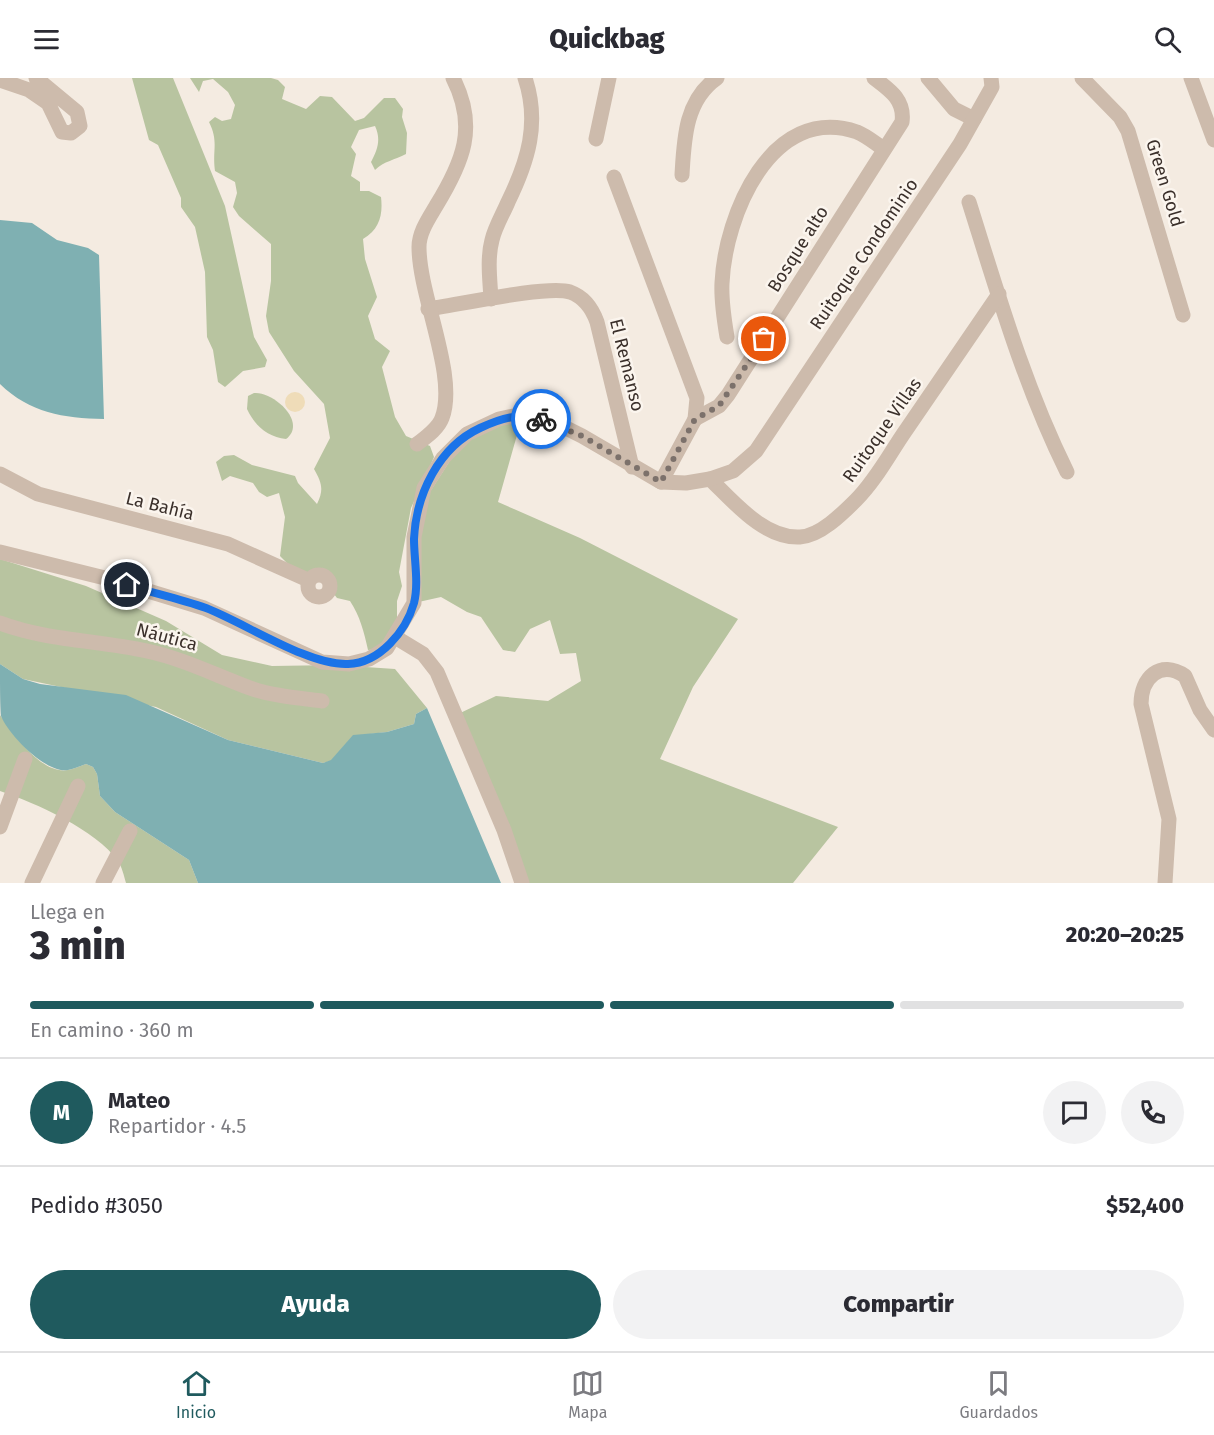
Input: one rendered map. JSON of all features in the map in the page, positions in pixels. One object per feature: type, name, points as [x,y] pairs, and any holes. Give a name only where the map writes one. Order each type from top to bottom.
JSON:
[{"type":"street","points":[[0,80],[29,90],[48,103],[62,132],[75,131],[80,126],[77,112],[36,78]]},
{"type":"street","points":[[417,444],[442,419],[445,403],[441,360],[420,267],[419,244],[426,222],[454,176],[464,151],[468,127],[464,102],[453,78]]},
{"type":"street","points":[[491,299],[489,264],[492,239],[525,167],[533,130],[531,96],[525,78]]},
{"type":"street","points":[[596,139],[609,78]]},
{"type":"street","points":[[682,176],[684,131],[694,104],[717,78]]},
{"type":"street","name":"Bosque alto","points":[[661,482],[695,419],[708,414],[728,395],[902,122],[903,113],[896,96],[874,78]]},
{"type":"street","points":[[928,78],[954,109],[974,119]]},
{"type":"street","name":"Ruitoque Condominio","points":[[0,552],[109,579],[204,608],[322,662],[349,664],[369,659],[387,648],[414,603],[414,537],[424,488],[443,458],[467,434],[499,419],[523,414],[556,423],[573,431],[661,482],[686,483],[710,479],[733,471],[756,452],[974,119],[992,87],[991,78]]},
{"type":"street","name":"Green Gold","points":[[1082,78],[1120,117],[1128,131],[1183,315]]},
{"type":"street","points":[[1191,78],[1214,140]]},
{"type":"street","points":[[727,338],[722,282],[731,238],[741,204],[754,176],[772,153],[793,138],[815,129],[827,128],[859,133],[884,149]]},
{"type":"street","points":[[614,177],[697,398],[695,419]]},
{"type":"street","points":[[969,202],[1039,416],[1067,472]]},
{"type":"street","name":"El Remanso","points":[[428,309],[559,290],[572,293],[592,309],[632,467]]},
{"type":"street","name":"Ruitoque Villas","points":[[710,479],[735,504],[764,527],[784,535],[800,537],[826,525],[866,489],[999,294]]},
{"type":"street","name":"La Bahía","points":[[0,474],[38,494],[228,544],[308,580]]},
{"type":"street","name":"Náutica","points":[[0,623],[48,637],[148,651],[189,662],[250,687],[280,696],[322,701]]},
{"type":"street","points":[[395,637],[423,654],[437,672],[504,830],[522,883]]},
{"type":"street","points":[[1165,883],[1169,819],[1141,705],[1141,696],[1151,674],[1158,669],[1166,669],[1185,676],[1200,710],[1214,730]]},
{"type":"street","points":[[0,826],[26,759]]},
{"type":"street","points":[[32,883],[78,786]]},
{"type":"street","points":[[103,883],[130,831]]},
{"type":"green space","points":[[132,78],[173,78],[225,206],[254,337],[267,360],[265,367],[243,371],[225,387],[218,382],[213,350],[207,337],[205,272],[195,227],[181,207],[181,198],[158,145],[149,140]]},
{"type":"green space","points":[[190,78],[271,78],[278,80],[285,87],[282,99],[306,109],[320,96],[332,97],[355,121],[364,118],[384,98],[395,98],[403,109],[402,117],[407,133],[406,154],[375,170],[371,162],[378,144],[375,126],[359,130],[351,147],[356,154],[351,176],[360,182],[360,191],[369,191],[381,197],[377,226],[363,239],[365,259],[377,297],[368,316],[375,339],[390,351],[382,367],[395,417],[406,436],[430,446],[434,457],[411,508],[399,572],[402,586],[397,601],[397,628],[377,649],[368,650],[361,624],[350,601],[337,598],[320,576],[294,570],[280,556],[285,517],[279,493],[267,497],[259,492],[253,483],[230,476],[222,481],[216,462],[224,456],[234,455],[252,465],[295,476],[298,483],[317,504],[321,495],[321,486],[314,469],[330,438],[324,404],[294,371],[269,332],[266,316],[271,281],[271,244],[239,216],[233,207],[237,193],[235,182],[215,171],[215,141],[209,122],[215,117],[222,121],[231,119],[235,105],[228,92],[213,79],[203,81],[199,92]]},
{"type":"green space","points":[[254,393],[270,397],[291,416],[292,432],[286,439],[268,433],[254,421],[247,409],[248,396]]},
{"type":"green space","points":[[523,414],[498,502],[580,538],[738,619],[693,687],[660,759],[838,827],[793,883],[519,883],[456,715],[496,696],[548,701],[581,681],[576,653],[560,654],[550,620],[530,629],[515,652],[503,650],[481,617],[441,597],[414,603],[419,509],[467,434]]},
{"type":"green space","points":[[0,559],[86,586],[166,621],[222,655],[272,666],[336,665],[395,669],[427,708],[416,714],[414,724],[387,732],[353,736],[331,761],[323,763],[228,740],[156,707],[23,679],[0,664]]},
{"type":"green space","points":[[0,715],[29,751],[48,766],[58,770],[68,770],[86,764],[93,767],[97,774],[100,796],[115,812],[189,860],[198,883],[126,883],[118,861],[80,828],[47,810],[0,791]]},
{"type":"sand","points":[[295,392],[302,395],[305,402],[302,409],[295,412],[288,409],[285,402],[288,395]]},
{"type":"water","points":[[0,220],[32,223],[57,240],[88,248],[99,255],[104,419],[61,415],[35,408],[11,394],[0,384]]},
{"type":"water","points":[[0,664],[23,679],[40,684],[126,695],[228,740],[323,763],[331,760],[353,735],[387,732],[414,724],[416,714],[427,708],[501,883],[198,883],[189,860],[115,812],[100,796],[97,774],[93,767],[86,764],[68,770],[59,770],[39,759],[19,742],[1,716]]},
{"type":"way so far","points":[[541,419],[556,423],[582,436],[661,482],[695,419],[719,406],[764,339]]},
{"type":"route","points":[[127,585],[204,608],[263,633],[322,662],[349,664],[369,659],[387,648],[414,603],[414,537],[419,509],[424,488],[443,458],[467,434],[499,419],[523,414],[541,419]]}]
